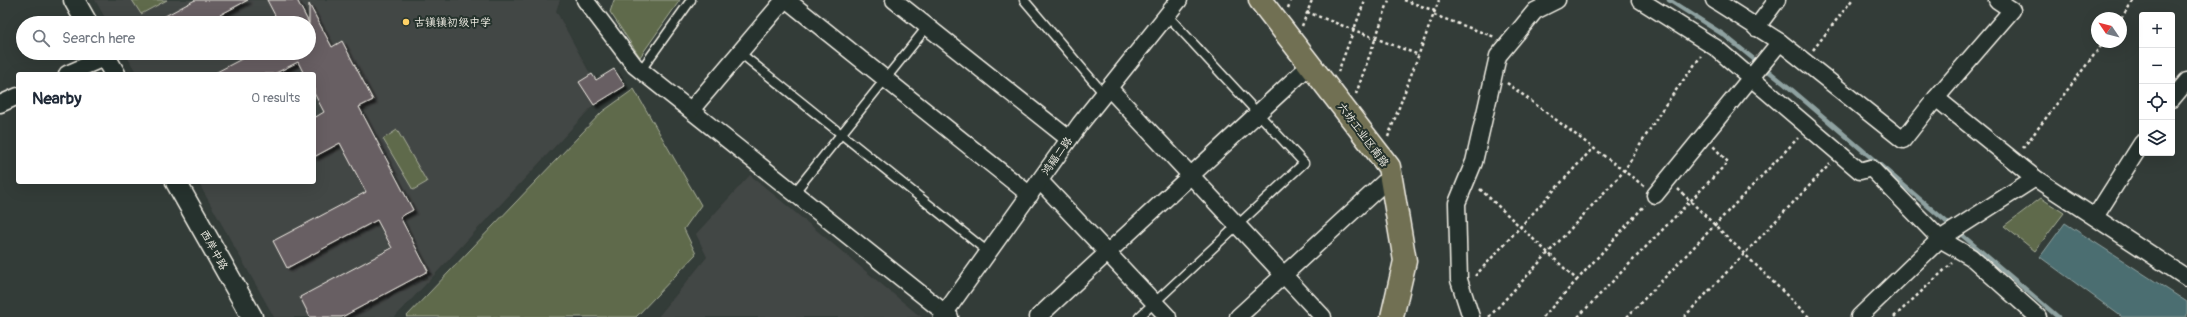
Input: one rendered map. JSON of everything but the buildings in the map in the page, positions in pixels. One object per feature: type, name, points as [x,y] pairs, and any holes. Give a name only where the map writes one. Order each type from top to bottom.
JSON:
[{"type":"main road","name":"六坊工业区南路","points":[[1260,0],[1389,167],[1405,261],[1392,317]]},
{"type":"street","points":[[74,0],[82,16]]},
{"type":"street","points":[[586,0],[635,66],[946,316]]},
{"type":"street","points":[[691,110],[785,0],[885,78],[1030,195]]},
{"type":"street","points":[[894,0],[1069,139]]},
{"type":"street","name":"鸿福二路","points":[[946,316],[988,252],[1069,139],[1179,0]]},
{"type":"street","points":[[1471,317],[1459,280],[1457,203],[1474,162],[1498,56],[1536,11],[1557,0]]},
{"type":"street","points":[[1640,0],[1710,44],[1860,170],[1871,168],[1940,239],[1971,257],[2038,317]]},
{"type":"street","points":[[1714,0],[1780,42],[1903,140],[1936,98],[2012,10],[1997,0]]},
{"type":"street","points":[[1756,28],[1777,0]]},
{"type":"street","points":[[1655,194],[1780,42]]},
{"type":"street","points":[[71,72],[95,60]]},
{"type":"street","points":[[108,60],[114,72]]},
{"type":"street","points":[[1038,317],[1190,174],[1310,65]]},
{"type":"street","points":[[2175,95],[2187,81]]},
{"type":"street","points":[[1107,91],[1190,174],[1323,317]]},
{"type":"street","points":[[0,104],[16,97]]},
{"type":"street","points":[[1936,98],[2035,178],[2187,278]]},
{"type":"street","points":[[2094,217],[2139,148]]},
{"type":"street","points":[[1238,317],[1390,177]]},
{"type":"street","points":[[1859,317],[1940,239],[1976,214],[2035,178]]},
{"type":"street","points":[[1040,181],[1168,317]]},
{"type":"street","name":"西岸中路","points":[[177,184],[252,317]]},
{"type":"lane","points":[[641,70],[691,0]]},
{"type":"lane","points":[[1024,0],[1107,91]]},
{"type":"lane","points":[[1139,317],[1304,163],[1167,15]]},
{"type":"lane","points":[[794,193],[927,27]]},
{"type":"lane","points":[[740,52],[988,252]]},
{"type":"path","points":[[1294,45],[1312,0]]},
{"type":"path","points":[[1331,92],[1365,0]]},
{"type":"path","points":[[1349,115],[1389,0]]},
{"type":"path","points":[[1404,0],[1509,43]]},
{"type":"path","points":[[1381,157],[1439,0]]},
{"type":"path","points":[[1805,62],[1852,0]]},
{"type":"path","points":[[2125,12],[2134,0]]},
{"type":"path","points":[[1307,12],[1419,55]]},
{"type":"path","points":[[1489,317],[1624,171],[1663,108],[1710,44]]},
{"type":"path","points":[[2014,161],[2099,48]]},
{"type":"path","points":[[1494,73],[1655,194],[1543,317]]},
{"type":"path","points":[[1627,317],[1808,127]]},
{"type":"path","points":[[1578,317],[1728,162],[1703,136]]},
{"type":"path","points":[[1462,289],[1593,148]]},
{"type":"path","points":[[1684,317],[1840,154]]},
{"type":"path","points":[[1468,178],[1577,280]]},
{"type":"path","points":[[1668,179],[1809,317]]},
{"type":"path","points":[[1894,317],[1963,253]]},
{"type":"shaded area","points":[[95,0],[560,0],[556,11],[602,96],[395,317],[274,317],[199,184],[316,184],[316,72],[136,72],[129,60],[316,60],[316,16],[104,16]]},
{"type":"shaded area","points":[[750,175],[922,317],[658,317],[707,257],[696,234]]},
{"type":"green space","points":[[132,0],[167,0],[141,14]]},
{"type":"green space","points":[[614,0],[680,0],[640,57],[610,12]]},
{"type":"green space","points":[[634,89],[701,205],[684,229],[696,254],[636,317],[406,317],[602,112]]},
{"type":"green space","points":[[397,130],[427,182],[413,190],[383,139]]},
{"type":"green space","points":[[2041,198],[2064,213],[2035,251],[2004,226]]},
{"type":"water","points":[[2065,223],[2187,302],[2187,317],[2122,317],[2040,257]]},
{"type":"waterway","points":[[1669,0],[1724,35],[1792,90],[2058,317]]},
{"type":"place","name":"古镇镇初级中学","points":[[406,22]]}]
